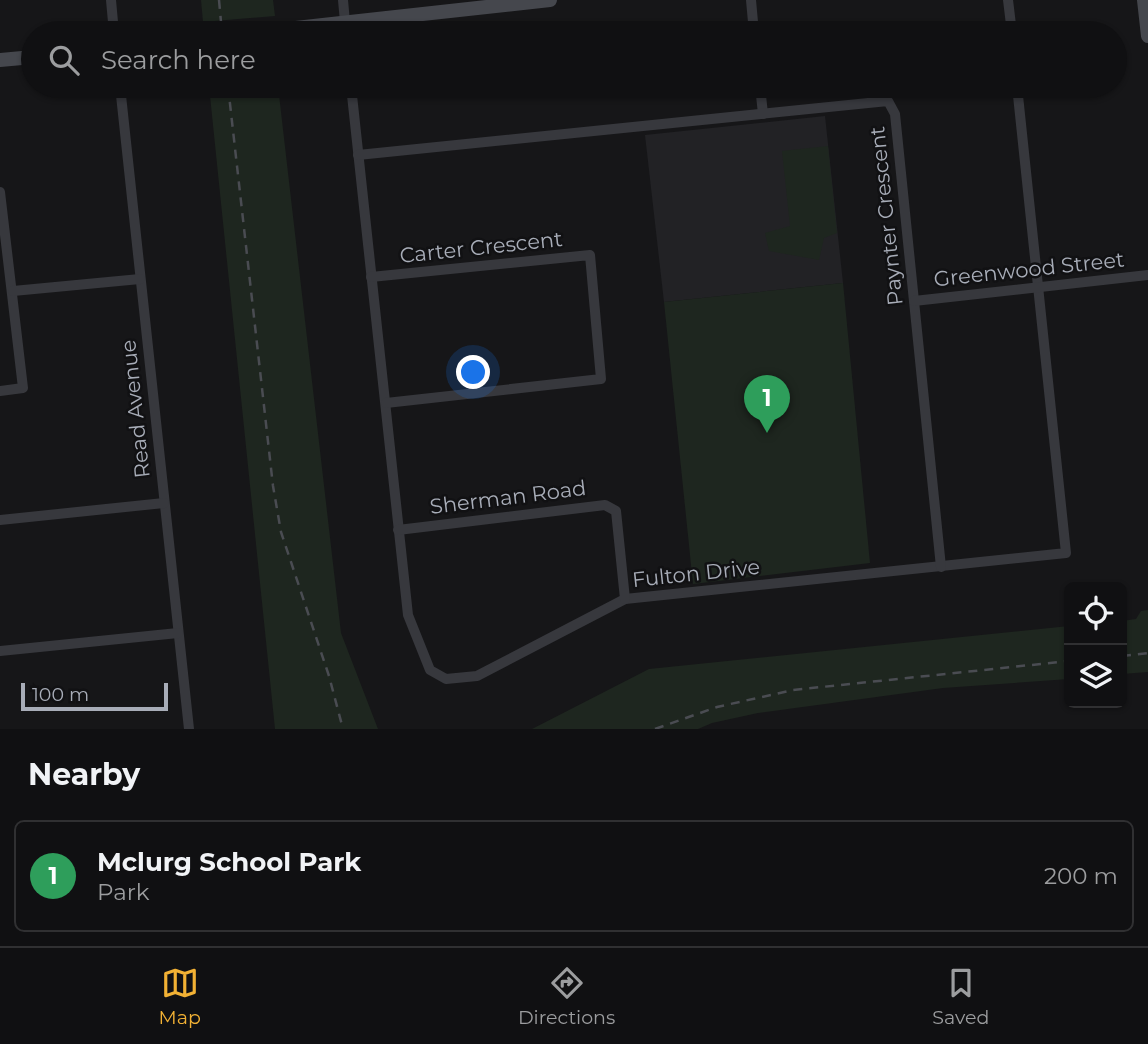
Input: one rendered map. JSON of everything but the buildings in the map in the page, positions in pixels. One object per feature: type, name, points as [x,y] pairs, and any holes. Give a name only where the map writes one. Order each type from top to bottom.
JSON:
[{"type":"street","points":[[111,0],[113,21]]},
{"type":"street","points":[[343,0],[345,21]]},
{"type":"street","points":[[380,21],[476,4],[550,0]]},
{"type":"street","points":[[751,0],[753,21]]},
{"type":"street","points":[[1008,0],[1011,21]]},
{"type":"street","points":[[1144,0],[1148,36]]},
{"type":"street","points":[[0,60],[21,58]]},
{"type":"street","name":"Read Avenue","points":[[121,98],[189,729]]},
{"type":"street","name":"Fulton Drive","points":[[352,98],[408,615],[430,670],[446,679],[477,676],[625,599],[1066,554],[1018,98]]},
{"type":"street","points":[[761,98],[763,114]]},
{"type":"street","name":"Paynter Crescent","points":[[358,155],[888,101],[895,114],[941,567]]},
{"type":"street","points":[[0,192],[23,388],[0,391]]},
{"type":"street","name":"Carter Crescent","points":[[372,277],[590,255],[601,379],[386,403]]},
{"type":"street","name":"Greenwood Street","points":[[914,301],[1148,275]]},
{"type":"street","points":[[13,291],[140,279]]},
{"type":"street","points":[[0,520],[164,503]]},
{"type":"street","name":"Sherman Road","points":[[398,530],[605,505],[616,511],[625,599]]},
{"type":"street","points":[[0,651],[178,633]]},
{"type":"shaded area","points":[[201,0],[273,0],[275,16],[203,21]]},
{"type":"shaded area","points":[[210,98],[279,98],[341,633],[378,729],[275,729]]},
{"type":"shaded area","points":[[825,116],[843,283],[664,302],[645,135]]},
{"type":"shaded area","points":[[828,146],[837,233],[824,238],[819,260],[769,251],[765,233],[790,226],[782,151]]},
{"type":"shaded area","points":[[843,283],[870,563],[693,584],[664,302]]},
{"type":"shaded area","points":[[1148,610],[1148,672],[1127,674],[1127,620],[1136,619],[1141,611]]},
{"type":"shaded area","points":[[1064,627],[1064,679],[943,688],[758,713],[712,723],[698,729],[532,729],[649,669]]},
{"type":"railway","points":[[219,0],[221,21]]},
{"type":"railway","points":[[229,98],[273,486],[281,532],[329,676],[343,729]]},
{"type":"railway","points":[[1127,655],[1148,653]]},
{"type":"railway","points":[[655,729],[717,707],[793,690],[1064,662]]},
{"type":"place","name":"Mclurg School Park","points":[[767,433]]}]
